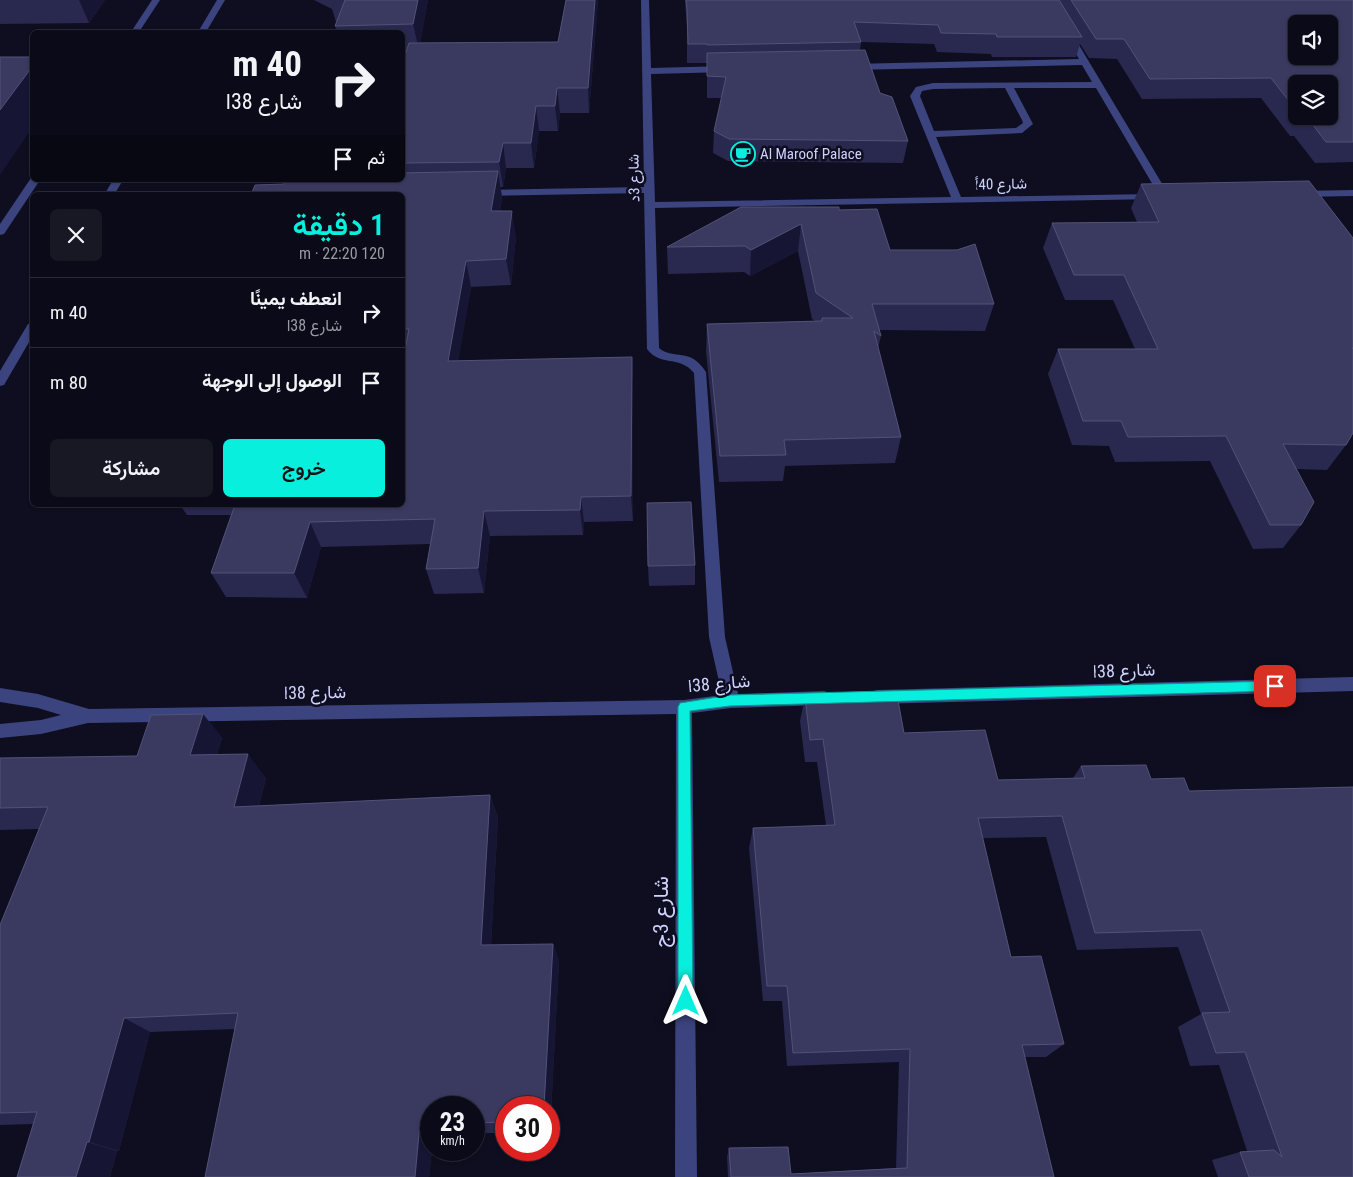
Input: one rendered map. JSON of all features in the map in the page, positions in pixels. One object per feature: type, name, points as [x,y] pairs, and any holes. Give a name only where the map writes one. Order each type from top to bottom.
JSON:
[{"type":"street","points":[[136,30],[156,0]]},
{"type":"street","points":[[203,30],[221,0]]},
{"type":"street","name":"شارع 3د","points":[[645,0],[652,349],[657,354],[664,356],[678,356],[688,359],[696,365],[700,372],[718,637],[730,701]]},
{"type":"street","points":[[957,200],[915,96],[919,89],[932,86],[1098,85],[1048,0]]},
{"type":"street","points":[[838,67],[1085,62]]},
{"type":"street","points":[[646,70],[739,69]]},
{"type":"street","points":[[931,134],[1011,132],[1025,128],[1028,124],[1027,120],[1008,85]]},
{"type":"street","name":"شارع 40أ","points":[[649,205],[1170,197],[1098,85]]},
{"type":"street","points":[[0,232],[34,182]]},
{"type":"street","points":[[474,193],[649,190]]},
{"type":"street","points":[[1294,194],[1353,193]]},
{"type":"street","points":[[0,382],[30,330]]},
{"type":"street","name":"شارع 38ا","points":[[859,697],[1353,684]]},
{"type":"street","name":"شارع 38ا","points":[[0,695],[38,701],[88,716]]},
{"type":"street","name":"شارع 38ا","points":[[0,731],[41,727],[88,716],[684,707],[730,701],[839,698]]},
{"type":"street","name":"شارع 3ج","points":[[684,707],[686,1177]]},
{"type":"building","points":[[345,0],[418,0],[413,24],[335,26]]},
{"type":"building","points":[[566,0],[595,0],[588,88],[557,88],[555,106],[536,106],[531,143],[503,143],[499,162],[405,163],[405,56],[409,43],[558,42]]},
{"type":"building","points":[[686,0],[1059,0],[1082,37],[997,37],[996,34],[941,33],[938,25],[854,22],[861,42],[688,44]]},
{"type":"building","points":[[1071,0],[1353,0],[1353,142],[1326,142],[1313,125],[1338,125],[1338,75],[1288,75],[1288,100],[1271,78],[1150,79],[1124,39],[1096,39]]},
{"type":"building","points":[[865,50],[880,93],[892,97],[908,141],[729,139],[714,131],[726,77],[707,76],[707,53]]},
{"type":"building","points":[[0,57],[30,57],[30,70],[0,110]]},
{"type":"building","points":[[498,171],[491,211],[512,211],[506,259],[466,261],[448,361],[632,357],[631,496],[581,497],[580,510],[484,511],[478,568],[426,569],[435,519],[310,522],[294,573],[211,573],[234,507],[405,507],[405,350],[409,329],[405,329],[405,192],[252,192],[255,185],[284,184],[285,182],[405,182],[405,173]]},
{"type":"building","points":[[1309,181],[1353,238],[1353,433],[1346,445],[1283,444],[1314,502],[1301,525],[1270,525],[1226,436],[1128,437],[1121,421],[1083,421],[1058,349],[1158,349],[1124,275],[1074,275],[1052,223],[1159,222],[1141,184]]},
{"type":"building","points":[[741,207],[839,207],[839,210],[877,209],[890,250],[957,250],[975,244],[994,304],[872,304],[881,336],[874,331],[901,437],[784,440],[786,455],[720,456],[707,324],[822,321],[822,318],[853,318],[816,293],[801,224],[751,250],[745,246],[667,247]]},
{"type":"building","points":[[691,502],[695,565],[648,566],[647,503]]},
{"type":"building","points":[[897,695],[904,733],[985,730],[998,780],[1085,778],[1081,766],[1146,765],[1151,779],[1184,778],[1189,791],[1353,787],[1353,1177],[1249,1177],[1240,1152],[1274,1150],[1282,1157],[1245,1052],[1216,1053],[1202,1013],[1230,1012],[1201,930],[1095,933],[1062,816],[978,818],[1011,957],[1041,956],[1064,1044],[1022,1045],[1054,1177],[731,1177],[729,1148],[788,1147],[791,1174],[907,1168],[910,1049],[793,1053],[787,986],[767,986],[753,828],[835,825],[823,739],[810,740],[805,697]]},
{"type":"building","points":[[203,714],[190,755],[248,754],[234,807],[490,795],[481,945],[553,944],[545,1096],[495,1096],[495,1122],[485,1123],[485,1096],[420,1096],[420,1123],[415,1177],[205,1177],[238,1013],[124,1018],[89,1142],[87,1142],[76,1177],[17,1177],[37,1112],[0,1113],[0,925],[48,807],[0,808],[0,758],[137,756],[151,715]]},
{"type":"place","name":"Al Maroof Palace","points":[[743,154]]},
{"type":"route","points":[[686,1001],[684,707],[730,701],[1275,686]]}]
